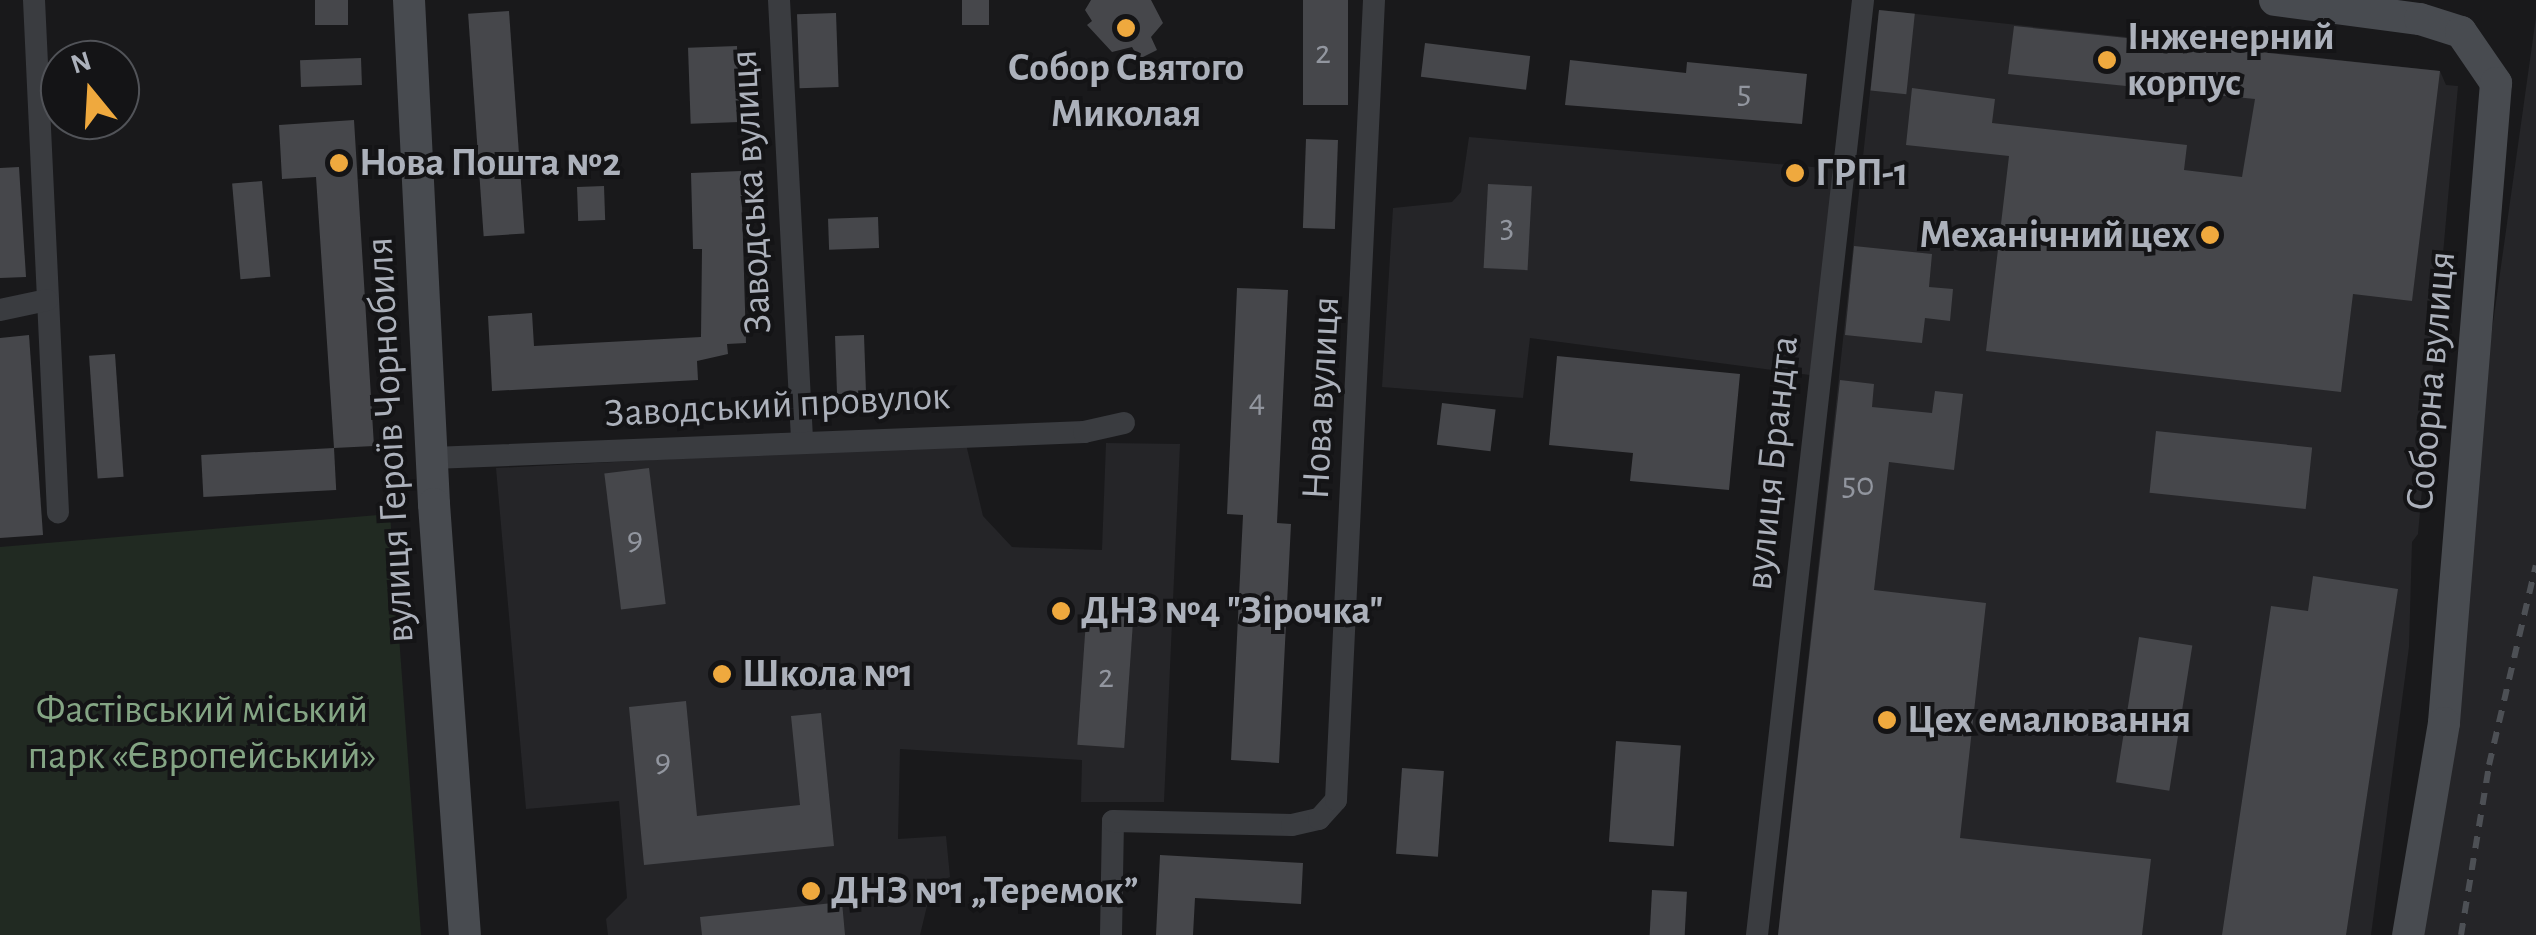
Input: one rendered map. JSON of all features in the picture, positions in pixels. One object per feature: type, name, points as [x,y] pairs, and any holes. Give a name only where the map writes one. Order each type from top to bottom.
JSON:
[{"type":"main road","name":"вулиця Героїв Чорнобиля","points":[[409,0],[432,458],[465,935]]},
{"type":"main road","name":"Соборна вулиця","points":[[2275,0],[2420,19],[2461,32],[2496,83],[2444,723],[2408,935]]},
{"type":"street","points":[[34,0],[58,512]]},
{"type":"street","name":"Заводська вулиця","points":[[779,0],[802,440]]},
{"type":"street","name":"Нова вулиця","points":[[1111,935],[1113,821],[1292,824],[1319,819],[1336,800],[1374,0]]},
{"type":"street","name":"вулиця Брандта","points":[[1757,935],[1863,0]]},
{"type":"street","points":[[0,310],[47,300]]},
{"type":"street","name":"Заводський провулок","points":[[432,458],[802,440],[1084,432],[1124,424]]},
{"type":"shaded area","points":[[1879,10],[2440,71],[2446,85],[2458,86],[2418,534],[2412,542],[2409,647],[2371,935],[1778,935]]},
{"type":"shaded area","points":[[2536,17],[2536,935],[2407,935]]},
{"type":"shaded area","points":[[1469,137],[1835,169],[1810,375],[1530,338],[1523,398],[1382,387],[1393,208],[1452,202],[1461,192]]},
{"type":"shaded area","name":"Школа №1","points":[[1106,443],[1180,444],[1164,802],[1081,802],[1082,760],[900,749],[898,839],[946,836],[950,877],[932,885],[920,935],[608,935],[606,919],[627,898],[619,801],[526,809],[496,468],[966,444],[983,516],[1012,547],[1102,550]]},
{"type":"green space","name":"Фастівський міський парк «Європейський»","points":[[390,514],[421,935],[0,935],[0,547]]},
{"type":"building","points":[[315,0],[348,0],[348,25],[315,25]]},
{"type":"building","points":[[962,0],[989,0],[989,25],[962,25]]},
{"type":"building","name":"Собор Святого Миколая","points":[[1091,0],[1151,0],[1163,23],[1151,37],[1157,50],[1139,59],[1132,47],[1112,52],[1087,25],[1092,21],[1085,10]]},
{"type":"building","points":[[1303,0],[1348,0],[1348,105],[1303,105]]},
{"type":"building","points":[[1879,10],[1915,14],[1906,94],[1871,91]]},
{"type":"building","points":[[509,11],[525,233],[484,236],[468,14]]},
{"type":"building","points":[[836,13],[839,87],[800,88],[797,14]]},
{"type":"building","name":"Механічний цех","points":[[2014,26],[2440,71],[2412,301],[2353,294],[2341,392],[1986,351],[2009,156],[1906,145],[1912,88],[1995,99],[1992,123],[2187,145],[2184,170],[2242,177],[2255,99],[2008,74]]},
{"type":"building","points":[[1425,43],[1530,56],[1526,90],[1421,77]]},
{"type":"building","points":[[737,46],[740,122],[691,124],[688,48]]},
{"type":"building","points":[[361,58],[362,85],[301,87],[300,60]]},
{"type":"building","points":[[1570,60],[1686,73],[1687,62],[1807,74],[1802,124],[1565,105]]},
{"type":"building","points":[[354,120],[374,446],[334,448],[316,177],[282,179],[279,125]]},
{"type":"building","points":[[1306,139],[1338,140],[1335,229],[1303,228]]},
{"type":"building","points":[[19,167],[26,277],[0,278],[0,168]]},
{"type":"building","points":[[741,171],[746,343],[727,344],[728,354],[697,361],[698,380],[492,391],[488,316],[532,313],[534,346],[701,337],[702,249],[693,249],[691,173]]},
{"type":"building","points":[[262,181],[270,277],[240,279],[232,184]]},
{"type":"building","points":[[1488,184],[1532,186],[1528,270],[1484,268]]},
{"type":"building","points":[[604,186],[605,220],[578,221],[577,187]]},
{"type":"building","points":[[878,217],[879,248],[829,250],[828,219]]},
{"type":"building","points":[[1854,246],[1932,254],[1929,287],[1953,289],[1950,321],[1925,318],[1922,343],[1845,335]]},
{"type":"building","points":[[1237,288],[1288,290],[1277,523],[1291,524],[1279,763],[1231,760],[1243,515],[1227,514]]},
{"type":"building","points":[[29,335],[43,535],[0,538],[0,338]]},
{"type":"building","points":[[864,335],[866,393],[837,394],[835,336]]},
{"type":"building","points":[[115,354],[124,477],[98,479],[89,356]]},
{"type":"building","points":[[1557,356],[1740,374],[1729,490],[1630,481],[1633,453],[1549,445]]},
{"type":"building","name":"Цех емалювання","points":[[1840,380],[1874,384],[1872,407],[1932,413],[1935,391],[1963,394],[1954,470],[1889,462],[1874,590],[1986,603],[1960,838],[2151,859],[2142,935],[1778,935]]},
{"type":"building","points":[[1442,403],[1496,410],[1490,451],[1437,445]]},
{"type":"building","points":[[2156,431],[2312,447],[2306,509],[2150,493]]},
{"type":"building","points":[[334,448],[336,490],[203,497],[201,455]]},
{"type":"building","points":[[649,468],[666,604],[621,609],[604,473]]},
{"type":"building","points":[[2313,576],[2398,589],[2346,935],[2222,935],[2271,606],[2308,611]]},
{"type":"building","points":[[1087,606],[1134,609],[1124,748],[1077,745]]},
{"type":"building","points":[[2139,637],[2192,645],[2169,791],[2116,782]]},
{"type":"building","points":[[686,701],[697,816],[800,805],[791,716],[821,713],[834,846],[644,865],[629,707]]},
{"type":"building","points":[[1616,741],[1681,746],[1674,846],[1609,842]]},
{"type":"building","points":[[1402,768],[1444,771],[1438,857],[1396,854]]},
{"type":"building","points":[[1160,855],[1303,863],[1301,904],[1195,898],[1193,935],[1156,935]]},
{"type":"building","points":[[1652,890],[1687,892],[1685,935],[1650,935]]},
{"type":"building","points":[[842,902],[845,935],[702,935],[700,917]]},
{"type":"railway","points":[[2461,935],[2489,765],[2536,565]]},
{"type":"place","name":"Собор Святого Миколая","points":[[1126,28]]},
{"type":"place","name":"Інженерний корпус","points":[[2107,60]]},
{"type":"place","name":"Нова Пошта №2","points":[[339,163]]},
{"type":"place","name":"ГРП-1","points":[[1795,173]]},
{"type":"place","name":"Механічний цех","points":[[2210,235]]},
{"type":"place","name":"ДНЗ №4 \"Зірочка\"","points":[[1061,611]]},
{"type":"place","name":"Школа №1","points":[[722,674]]},
{"type":"place","name":"Цех емалювання","points":[[1887,720]]},
{"type":"place","name":"ДНЗ №1 „Теремок”","points":[[811,891]]}]
